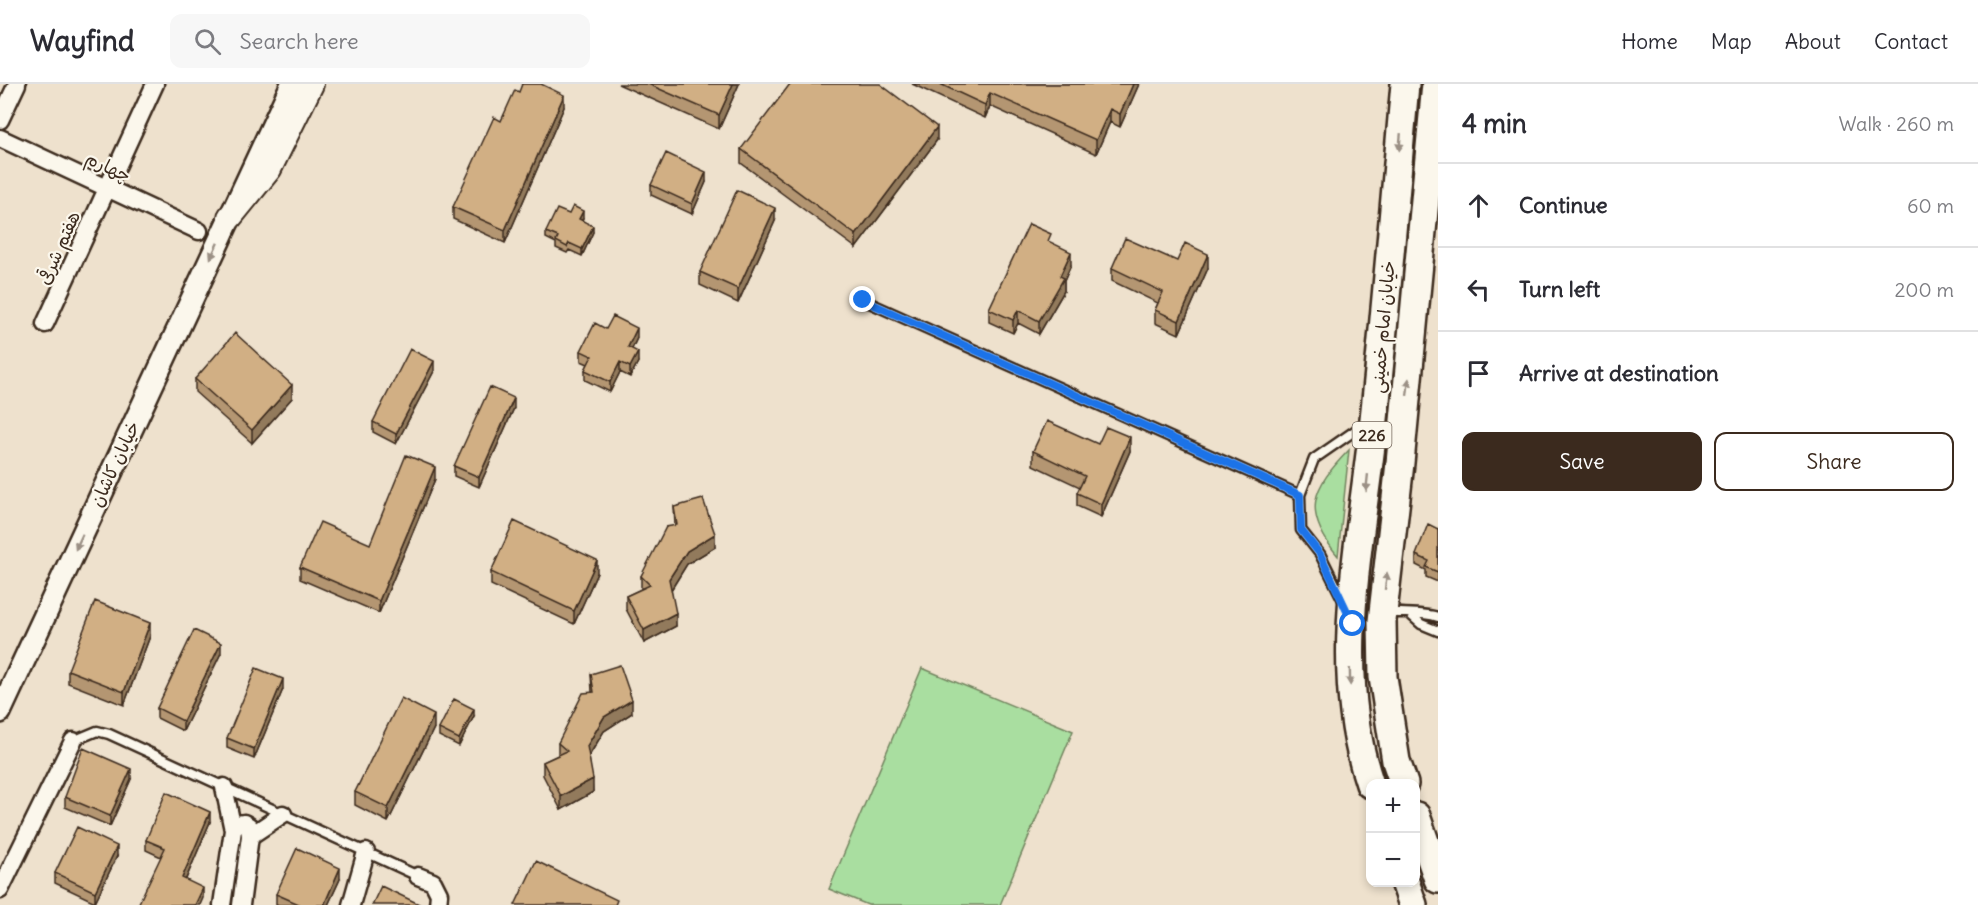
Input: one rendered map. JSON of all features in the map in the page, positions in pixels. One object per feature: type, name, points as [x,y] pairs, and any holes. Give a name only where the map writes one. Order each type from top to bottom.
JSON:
[{"type":"main road","name":"خیابان کاشان","points":[[231,217],[269,169],[311,84]]},
{"type":"main road","name":"خیابان امام خمینی","points":[[1370,779],[1349,682],[1352,618],[1406,84]]},
{"type":"main road","name":"خیابان امام خمینی","points":[[1403,779],[1396,761],[1383,677],[1382,616],[1433,87]]},
{"type":"main road","points":[[1352,618],[1358,631],[1367,634],[1377,629],[1382,616]]},
{"type":"main road","points":[[1420,827],[1438,879]]},
{"type":"main road","points":[[1407,887],[1413,905]]},
{"type":"street","points":[[0,120],[17,84]]},
{"type":"street","name":"هفتم شرقی","points":[[45,324],[155,84]]},
{"type":"street","name":"خیابان کاشان","points":[[0,712],[5,688],[231,217],[292,84]]},
{"type":"street","name":"چهارم","points":[[0,138],[199,231]]},
{"type":"street","points":[[0,890],[73,741]]},
{"type":"street","points":[[222,905],[233,830],[224,787]]},
{"type":"street","points":[[250,836],[283,814]]},
{"type":"street","points":[[233,830],[238,824],[244,823],[249,826],[250,836],[241,905]]},
{"type":"street","points":[[351,905],[366,852]]},
{"type":"street","points":[[418,876],[434,882],[439,894],[438,905]]},
{"type":"lane","points":[[863,300],[1300,495]]},
{"type":"lane","points":[[1352,618],[1320,554],[1301,530],[1300,495],[1314,459],[1374,418]]},
{"type":"lane","points":[[1382,616],[1412,616],[1426,613],[1438,617]]},
{"type":"lane","points":[[1412,616],[1421,624],[1438,631]]},
{"type":"lane","points":[[73,741],[98,731],[110,734],[418,876]]},
{"type":"green space","points":[[1349,450],[1338,556],[1319,526],[1315,513],[1316,501],[1326,476]]},
{"type":"green space","points":[[922,668],[1073,731],[1000,905],[868,905],[829,889]]},
{"type":"building","points":[[522,84],[541,84],[564,95],[505,230],[453,207],[494,117],[501,121],[515,90],[519,92]]},
{"type":"building","points":[[648,84],[733,84],[719,115]]},
{"type":"building","points":[[790,84],[880,84],[937,127],[856,235],[741,149]]},
{"type":"building","points":[[940,84],[1133,84],[1120,114],[1110,109],[1096,140],[990,93],[985,105]]},
{"type":"building","points":[[666,153],[706,172],[692,204],[651,185]]},
{"type":"building","points":[[737,190],[775,208],[738,289],[700,272]]},
{"type":"building","points":[[573,206],[583,211],[579,219],[593,226],[582,249],[569,243],[567,247],[556,241],[558,237],[546,232],[557,209],[569,214]]},
{"type":"building","points":[[1029,224],[1051,234],[1048,241],[1071,252],[1060,276],[1064,278],[1039,321],[1018,310],[1013,320],[989,309]]},
{"type":"building","points":[[1125,238],[1177,261],[1185,243],[1208,254],[1179,321],[1155,310],[1163,292],[1112,268]]},
{"type":"building","points":[[613,316],[637,328],[628,347],[638,352],[630,367],[620,362],[610,382],[585,370],[592,356],[581,351],[595,323],[606,329]]},
{"type":"building","points":[[235,333],[292,385],[252,430],[195,379]]},
{"type":"building","points":[[410,349],[434,361],[396,434],[373,422]]},
{"type":"building","points":[[490,387],[514,398],[479,477],[454,466]]},
{"type":"building","points":[[1047,421],[1098,444],[1106,427],[1130,437],[1101,504],[1077,493],[1085,476],[1033,451]]},
{"type":"building","points":[[406,455],[435,467],[379,601],[300,567],[320,522],[370,544]]},
{"type":"building","points":[[703,499],[715,534],[687,551],[669,579],[676,613],[644,630],[626,596],[650,585],[641,576],[666,527],[677,525],[674,507]]},
{"type":"building","points":[[514,521],[597,560],[574,611],[491,572]]},
{"type":"building","points":[[1428,524],[1438,529],[1438,572],[1426,567],[1429,561],[1416,555]]},
{"type":"building","points":[[95,601],[150,623],[124,692],[68,670]]},
{"type":"building","points":[[194,630],[221,643],[183,721],[157,708]]},
{"type":"building","points":[[620,665],[632,700],[604,717],[587,746],[593,779],[561,796],[543,762],[567,751],[558,743],[583,693],[594,692],[591,674]]},
{"type":"building","points":[[256,668],[283,679],[254,749],[227,738]]},
{"type":"building","points":[[401,698],[434,715],[388,808],[355,792]]},
{"type":"building","points":[[454,699],[474,709],[459,739],[439,729]]},
{"type":"building","points":[[83,748],[131,769],[110,816],[65,797]]},
{"type":"building","points":[[166,792],[210,812],[182,878],[203,888],[195,905],[138,905],[165,848],[146,840]]},
{"type":"building","points":[[77,827],[117,846],[95,892],[55,873]]},
{"type":"building","points":[[297,848],[340,868],[324,905],[301,905],[276,894]]},
{"type":"building","points":[[536,861],[617,900],[615,905],[515,905]]},
{"type":"building","points":[[381,886],[421,905],[372,905]]},
{"type":"route","points":[[863,300],[1300,495],[1301,530],[1320,554],[1353,624]]}]
